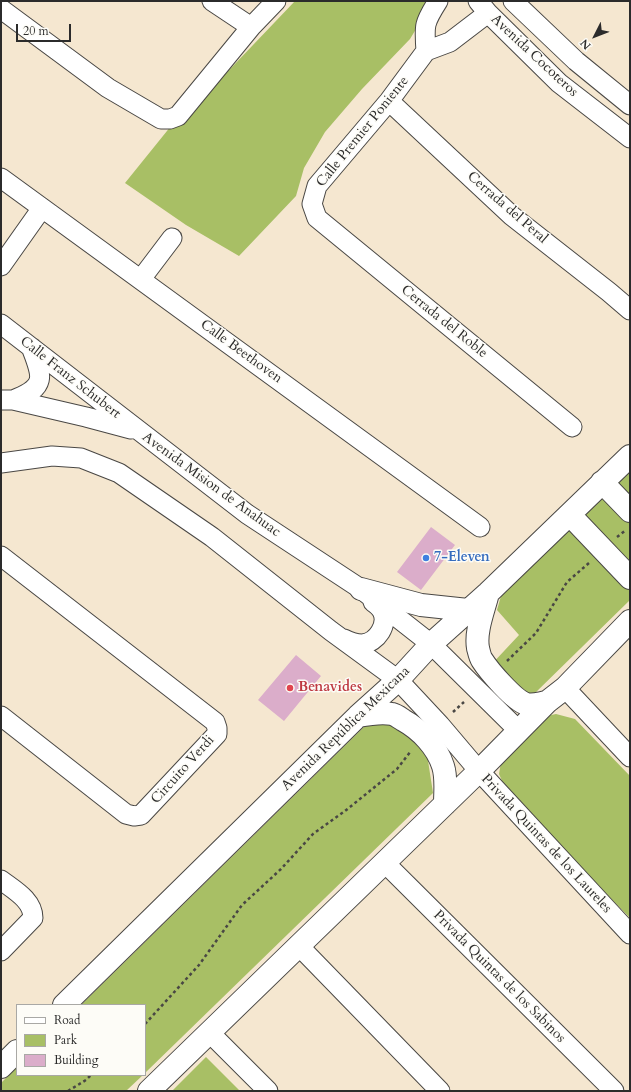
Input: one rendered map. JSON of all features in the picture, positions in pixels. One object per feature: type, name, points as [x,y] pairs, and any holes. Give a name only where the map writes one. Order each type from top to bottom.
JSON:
[{"type":"main road","name":"Avenida República Mexicana","points":[[65,1004],[358,716],[398,680],[431,644],[488,593],[630,456]]},
{"type":"main road","points":[[602,482],[630,511]]},
{"type":"main road","points":[[570,515],[630,578]]},
{"type":"main road","points":[[361,589],[421,605],[468,610]]},
{"type":"main road","points":[[488,593],[479,630],[478,647],[481,659],[493,675],[518,700],[532,705],[547,702]]},
{"type":"main road","points":[[149,1091],[210,1033],[298,945],[385,863],[547,702],[565,688],[630,621]]},
{"type":"main road","points":[[358,716],[376,713],[394,714],[413,725],[433,731],[446,780],[445,804]]},
{"type":"main road","points":[[1,1067],[16,1052]]},
{"type":"street","points":[[212,1],[251,26]]},
{"type":"street","points":[[1,9],[108,88],[161,119],[170,119],[178,116],[251,26],[276,1]]},
{"type":"street","points":[[438,1],[428,16],[424,30],[426,51],[450,42],[483,7]]},
{"type":"street","name":"Avenida Cocoteros","points":[[513,1],[576,61],[630,105]]},
{"type":"street","name":"Avenida Cocoteros","points":[[483,7],[560,83],[630,138]]},
{"type":"street","name":"Calle Premier Poniente","points":[[317,218],[312,204],[317,186],[390,101],[426,51]]},
{"type":"street","name":"Cerrada del Peral","points":[[390,101],[512,216],[630,310]]},
{"type":"street","name":"Calle Beethoven","points":[[1,178],[480,527]]},
{"type":"street","points":[[1,266],[42,208]]},
{"type":"street","name":"Cerrada del Roble","points":[[317,218],[572,427]]},
{"type":"street","points":[[141,280],[172,238]]},
{"type":"street","name":"Calle Franz Schubert","points":[[1,324],[140,432]]},
{"type":"street","points":[[7,400],[28,395],[39,382],[41,374],[31,347]]},
{"type":"street","name":"Avenida Mision de Anahuac","points":[[7,400],[86,417],[140,432],[247,514],[361,589],[431,644],[519,731]]},
{"type":"street","name":"Avenida Mision de Anahuac","points":[[1,463],[52,456],[81,458],[119,473],[212,537],[331,631],[398,680],[433,731],[479,771]]},
{"type":"street","name":"Circuito Verdi","points":[[1,556],[215,722],[217,734],[141,815],[134,816],[126,814],[1,716]]},
{"type":"street","name":"Avenida Mision de Anahuac","points":[[331,631],[352,643],[363,644],[372,642],[380,632],[384,621],[382,610],[361,589]]},
{"type":"street","points":[[565,688],[630,756]]},
{"type":"street","name":"Privada Quintas de los Laureles","points":[[479,771],[630,934]]},
{"type":"street","name":"Privada Quintas de los Sabinos","points":[[385,863],[614,1091]]},
{"type":"street","points":[[1,880],[26,900],[31,906],[33,912],[33,918],[1,951]]},
{"type":"street","points":[[298,945],[440,1091]]},
{"type":"street","points":[[210,1033],[268,1091]]},
{"type":"path","points":[[493,675],[536,633],[568,582],[603,550]]},
{"type":"path","points":[[146,1023],[199,965],[242,905],[281,869],[313,834],[345,812],[396,769],[405,757],[476,689]]},
{"type":"path","points":[[68,1091],[90,1076]]},
{"type":"green space","points":[[295,1],[433,1],[410,39],[362,89],[325,132],[304,168],[296,196],[239,256],[186,225],[125,183],[171,126],[232,67]]},
{"type":"green space","points":[[630,464],[630,600],[532,696],[490,666],[519,635],[497,610],[503,589]]},
{"type":"green space","points":[[556,714],[575,719],[630,776],[630,918],[507,792],[499,774],[502,756],[542,717]]},
{"type":"green space","points":[[374,717],[406,732],[427,754],[433,793],[146,1072],[146,1004],[82,1004]]},
{"type":"green space","points":[[206,1057],[240,1091],[172,1091]]},
{"type":"green space","points":[[16,1068],[16,1076],[142,1076],[126,1091],[1,1091],[1,1083]]},
{"type":"building","name":"7-Eleven","points":[[431,527],[455,545],[421,590],[397,572]]},
{"type":"building","name":"Benavides","points":[[296,655],[321,676],[284,721],[258,700]]},
{"type":"place","name":"7-Eleven","points":[[426,558]]},
{"type":"place","name":"Benavides","points":[[290,688]]}]
